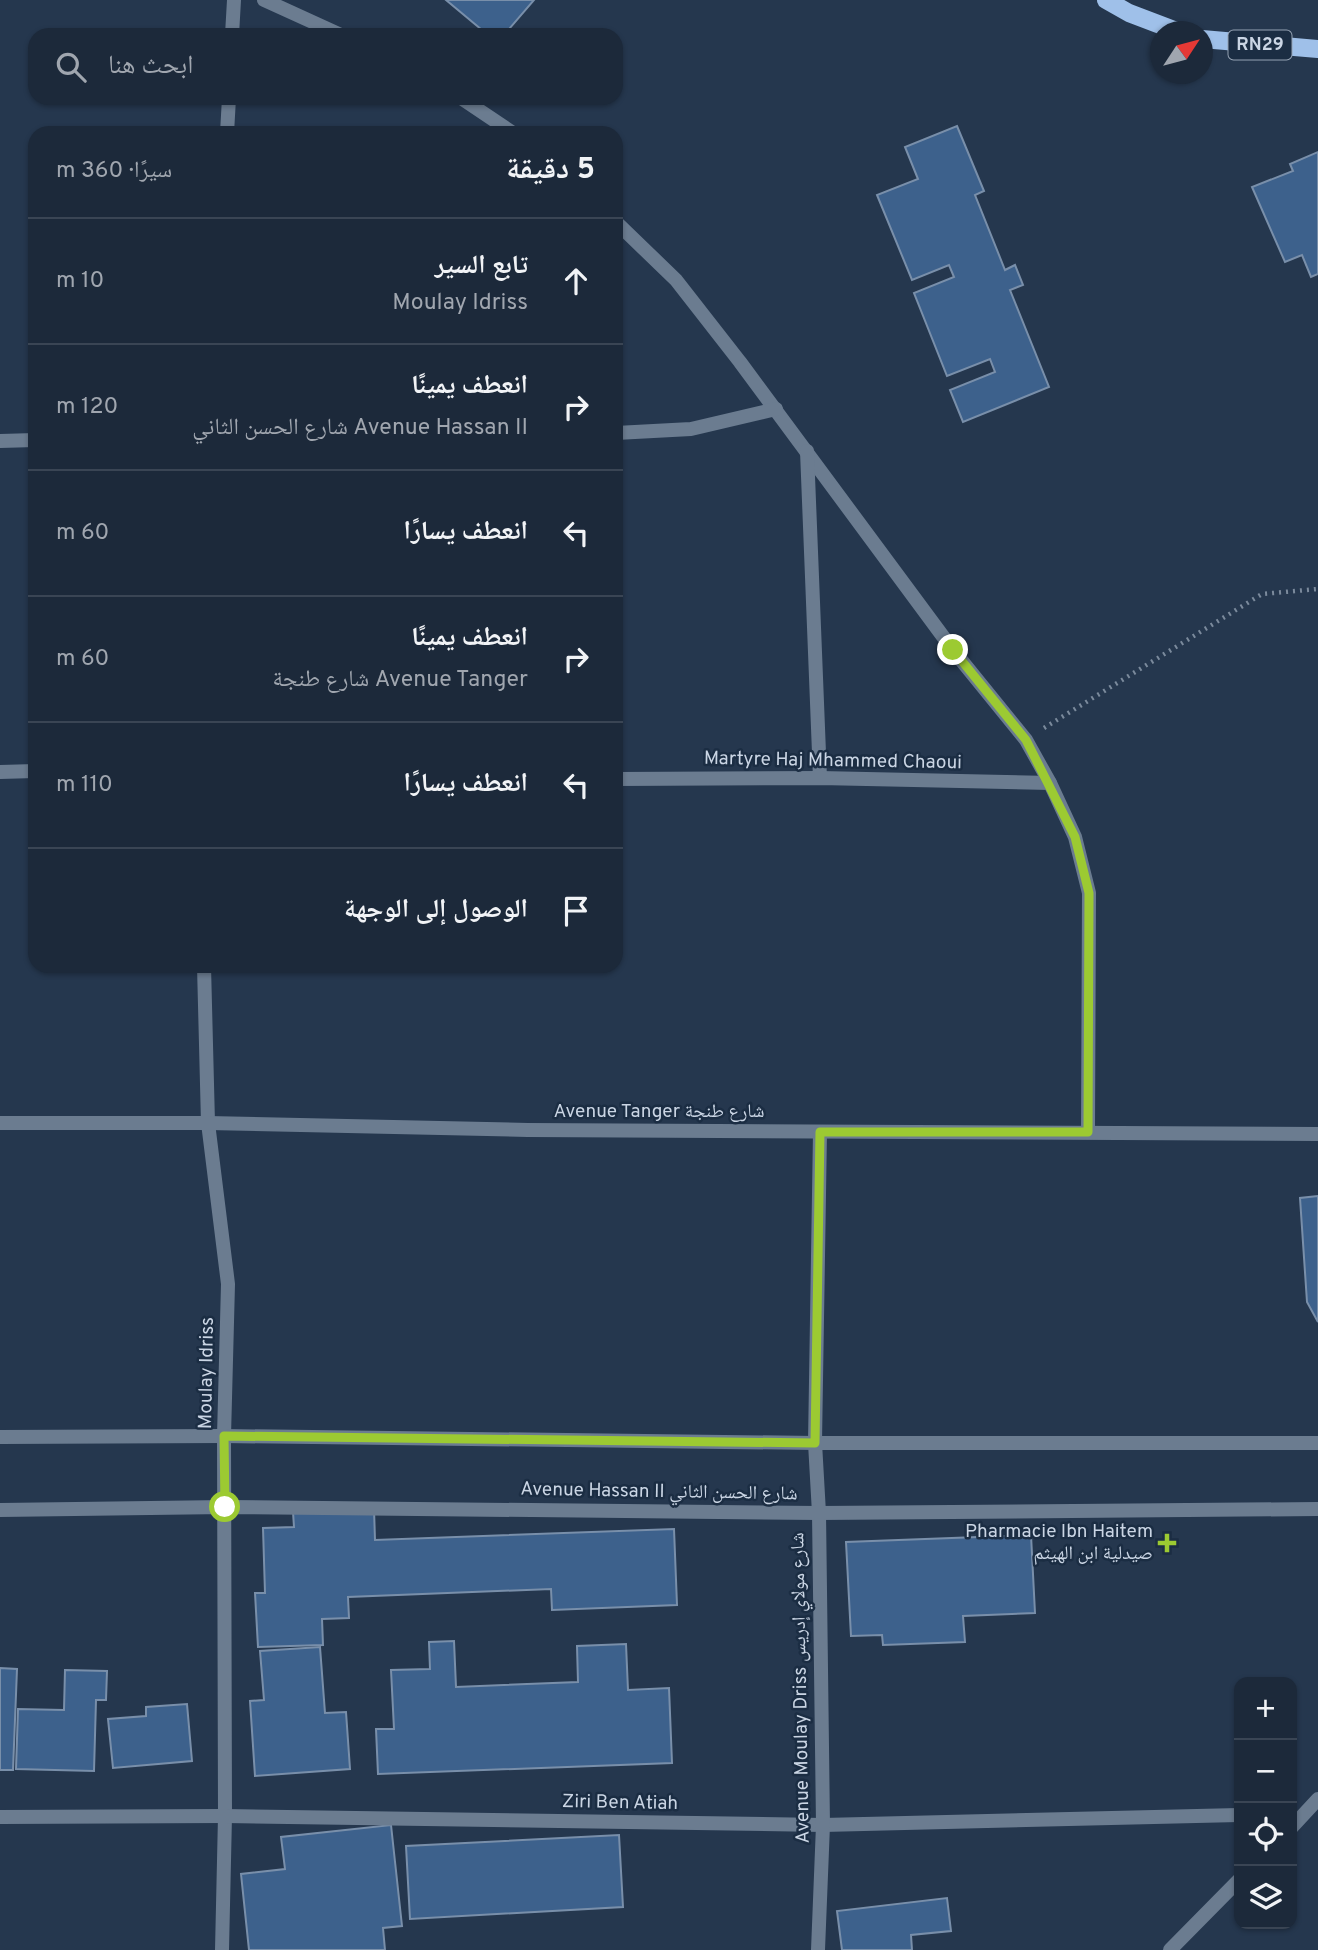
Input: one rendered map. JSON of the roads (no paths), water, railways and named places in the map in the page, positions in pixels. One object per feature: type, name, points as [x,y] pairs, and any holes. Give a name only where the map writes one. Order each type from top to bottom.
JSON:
[{"type":"main road","points":[[1106,0],[1150,21]]},
{"type":"main road","name":"RN29","points":[[1213,40],[1318,48]]},
{"type":"street","points":[[232,28],[234,0]]},
{"type":"street","points":[[264,0],[326,28]]},
{"type":"street","points":[[227,126],[229,105]]},
{"type":"street","points":[[471,105],[503,126]]},
{"type":"street","points":[[623,229],[676,280],[776,408],[953,650],[1026,740],[1050,783],[1075,837],[1089,893],[1088,1132]]},
{"type":"street","points":[[623,433],[691,429],[776,408]]},
{"type":"street","points":[[0,441],[28,440]]},
{"type":"street","points":[[807,450],[820,778]]},
{"type":"street","points":[[0,772],[28,771]]},
{"type":"street","name":"Martyre Haj Mhammed Chaoui","points":[[623,779],[820,778],[1050,783]]},
{"type":"street","name":"Moulay Idriss","points":[[204,973],[208,1123],[228,1284],[224,1436],[225,1816],[222,1950]]},
{"type":"street","name":"Avenue Tanger شارع طنجة","points":[[0,1123],[208,1123],[528,1130],[1318,1134]]},
{"type":"street","name":"Avenue Moulay Driss شارع مولاي إدريس","points":[[818,1950],[823,1825],[819,1513],[815,1443],[820,1132]]},
{"type":"street","points":[[0,1437],[224,1436],[815,1443],[1318,1443]]},
{"type":"street","name":"Avenue Hassan II شارع الحسن الثاني","points":[[0,1510],[225,1507],[819,1513],[1318,1509]]},
{"type":"street","points":[[1305,1813],[1318,1799]]},
{"type":"street","name":"Ziri Ben Atiah","points":[[0,1817],[225,1816],[823,1825],[1234,1815]]},
{"type":"street","points":[[1170,1950],[1234,1885]]},
{"type":"place","name":"Pharmacie Ibn Haitem صيدلية ابن الهيثم","points":[[1167,1543]]}]
